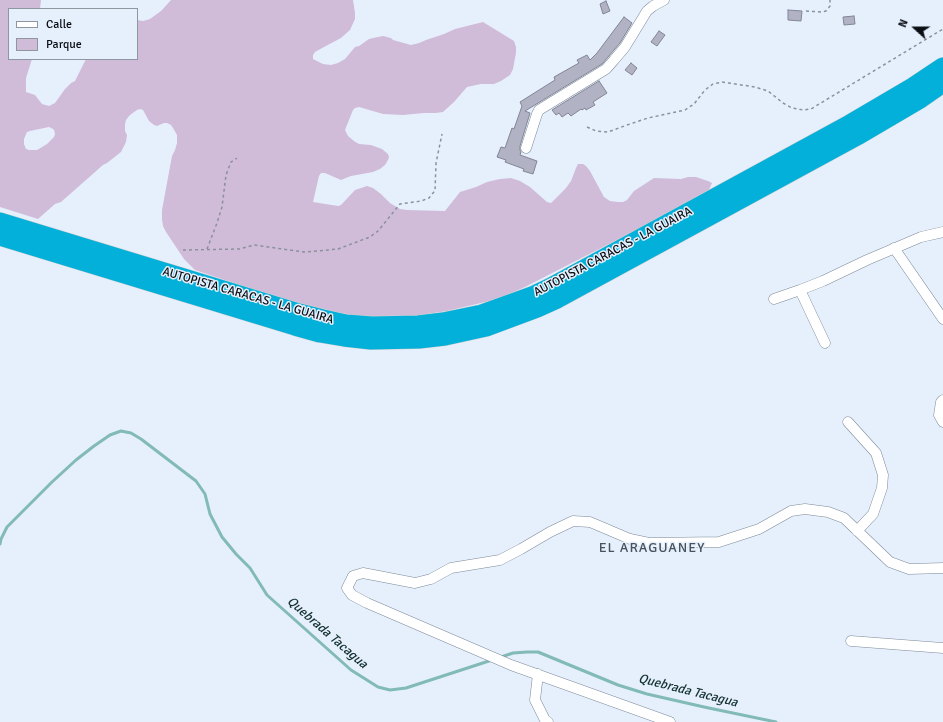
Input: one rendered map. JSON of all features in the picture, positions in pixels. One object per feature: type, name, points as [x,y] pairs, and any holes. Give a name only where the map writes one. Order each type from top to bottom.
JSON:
[{"type":"highway","name":"AUTOPISTA CARACAS - LA GUAIRA","points":[[0,222],[298,313],[323,319],[346,324],[372,326],[418,325],[443,322],[482,314],[532,296],[551,287],[850,124],[913,87],[943,67]]},
{"type":"highway","name":"AUTOPISTA CARACAS - LA GUAIRA","points":[[0,236],[320,333],[371,340],[419,339],[445,336],[486,327],[557,299],[857,136],[920,99],[943,83]]},
{"type":"street","points":[[526,148],[537,112],[606,69],[625,47],[647,11],[664,0]]},
{"type":"street","points":[[774,299],[824,281],[866,260],[921,237],[943,232]]},
{"type":"street","points":[[894,248],[943,319]]},
{"type":"street","points":[[800,290],[826,343]]},
{"type":"street","points":[[943,400],[941,402],[939,415],[943,422]]},
{"type":"street","points":[[848,422],[876,453],[883,476],[882,488],[873,514],[857,531]]},
{"type":"street","points":[[670,722],[511,665],[367,603],[352,595],[347,588],[353,576],[363,573],[416,583],[431,579],[451,568],[500,560],[573,521],[590,522],[630,539],[649,543],[719,542],[759,529],[791,511],[806,509],[828,512],[844,518],[890,562],[908,569],[943,568]]},
{"type":"street","points":[[851,641],[943,648]]},
{"type":"street","points":[[538,674],[535,700],[545,720],[548,722]]},
{"type":"path","points":[[806,10],[826,11],[830,6],[830,0]]},
{"type":"path","points":[[587,127],[596,131],[608,132],[648,118],[685,110],[694,104],[705,90],[714,84],[722,82],[755,87],[768,91],[792,108],[803,110],[810,109],[943,29]]},
{"type":"path","points":[[183,250],[238,249],[254,245],[304,252],[338,249],[370,237],[378,231],[400,204],[421,201],[434,194],[436,163],[442,134]]},
{"type":"path","points":[[207,249],[222,207],[226,175],[231,162],[237,158]]},
{"type":"green space","points":[[0,0],[41,0],[40,8],[8,8],[8,60],[32,60],[26,78],[26,92],[35,95],[42,104],[49,106],[55,103],[65,89],[75,81],[86,60],[138,60],[138,20],[143,21],[150,19],[161,11],[171,0],[353,0],[355,19],[350,30],[341,38],[315,52],[313,55],[313,59],[323,64],[331,65],[345,59],[355,47],[369,39],[383,36],[411,45],[455,29],[483,22],[514,41],[516,53],[513,69],[510,75],[494,84],[481,84],[467,87],[443,112],[403,115],[383,114],[359,107],[355,108],[345,130],[348,136],[359,144],[371,145],[382,149],[388,154],[388,160],[380,169],[373,172],[351,176],[341,180],[325,173],[321,173],[313,202],[338,206],[341,205],[355,190],[367,186],[373,188],[390,203],[400,209],[445,211],[460,192],[487,182],[511,178],[530,187],[547,202],[551,203],[571,181],[578,164],[583,164],[586,166],[604,197],[610,201],[623,202],[627,200],[634,191],[654,178],[681,179],[696,177],[712,183],[709,190],[644,226],[525,287],[498,299],[447,311],[414,316],[385,318],[363,317],[302,306],[195,270],[184,259],[166,232],[162,219],[162,210],[172,156],[177,143],[177,135],[171,125],[167,123],[157,126],[154,125],[149,121],[143,110],[140,109],[130,115],[126,120],[126,142],[121,152],[103,165],[61,202],[55,204],[38,219],[0,207]],"holes":[[[49,127],[54,130],[54,137],[47,144],[37,150],[26,149],[24,139],[27,132]]]},
{"type":"building","points":[[606,1],[610,11],[603,14],[600,4]]},
{"type":"building","points":[[788,10],[802,11],[801,21],[788,20]]},
{"type":"building","points":[[854,16],[855,24],[844,25],[843,17]]},
{"type":"building","points":[[624,17],[632,23],[620,43],[602,64],[525,111],[530,113],[520,146],[520,155],[537,161],[533,174],[523,171],[524,169],[505,162],[506,160],[497,157],[501,147],[505,148],[512,128],[514,129],[522,106],[520,102],[555,80],[554,77],[579,63],[577,60],[587,55],[590,60]]},
{"type":"building","points":[[659,31],[665,35],[657,46],[651,42]]},
{"type":"building","points":[[631,63],[637,68],[632,75],[625,70]]},
{"type":"building","points":[[599,81],[607,93],[593,102],[595,105],[586,110],[585,108],[582,110],[581,109],[571,116],[568,113],[562,117],[559,113],[556,115],[552,110]]},
{"type":"waterway","name":"Quebrada Tacagua","points":[[0,544],[7,527],[76,460],[110,435],[121,431],[131,433],[196,481],[205,494],[210,514],[222,537],[250,568],[267,595],[351,670],[378,687],[390,690],[406,688],[492,660]]},
{"type":"waterway","name":"Quebrada Tacagua","points":[[501,657],[513,653],[538,652],[618,685],[647,694],[776,722]]},
{"type":"district","name":"EL ARAGUANEY","points":[[652,548]]}]
